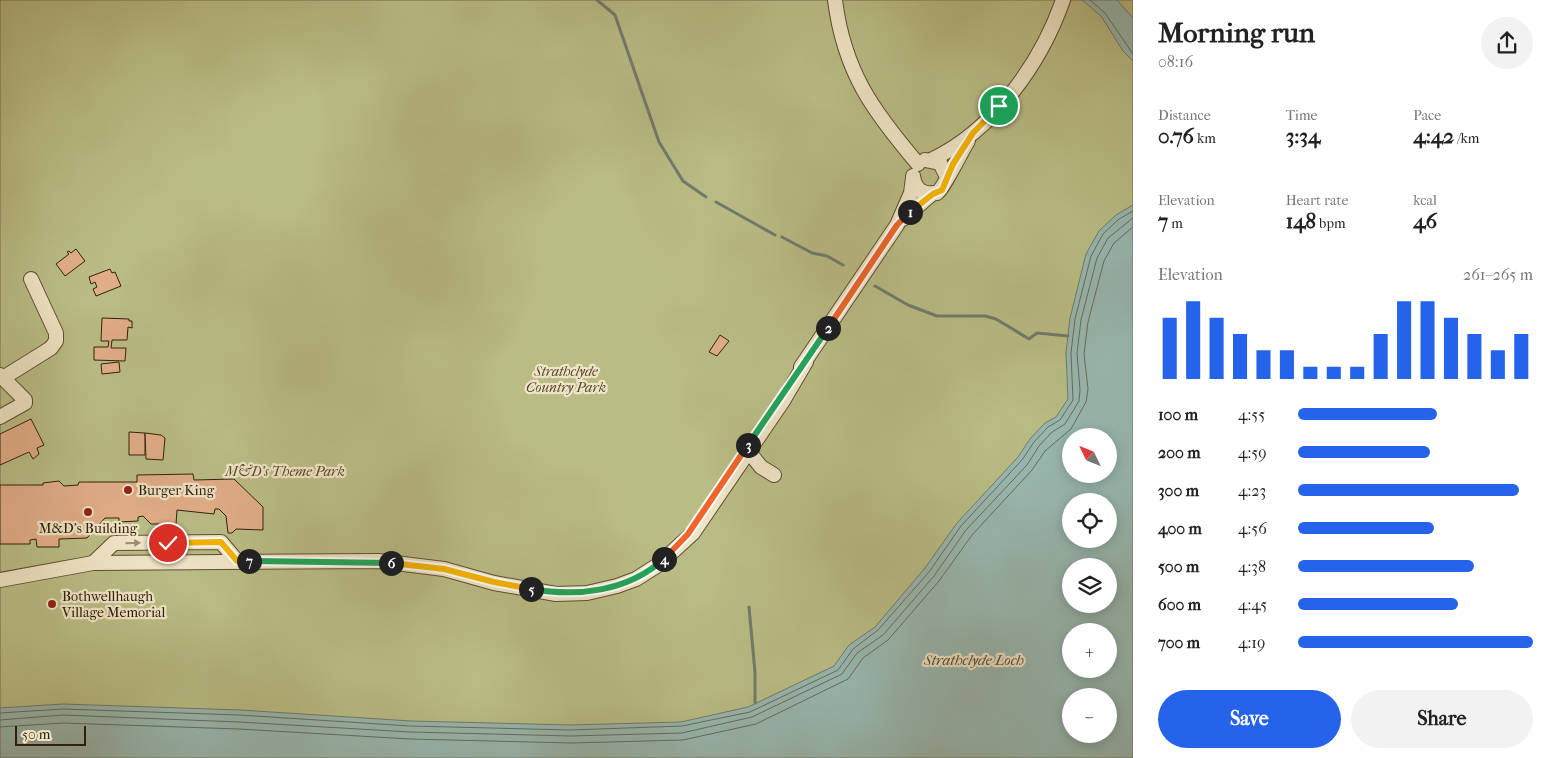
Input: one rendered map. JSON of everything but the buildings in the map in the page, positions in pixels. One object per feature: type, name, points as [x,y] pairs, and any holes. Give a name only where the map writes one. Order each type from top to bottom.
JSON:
[{"type":"street","points":[[835,0],[839,30],[856,77],[871,105],[891,133],[924,162],[940,163],[947,177]]},
{"type":"street","points":[[0,580],[93,564],[237,561],[379,561],[444,569],[494,582],[556,594],[604,589],[636,578],[658,565],[693,534],[740,467],[806,362],[897,225],[911,193],[913,178],[924,162],[946,153],[973,133],[1009,96],[1040,55],[1063,0]]},
{"type":"street","points":[[897,225],[917,205],[942,190],[947,177],[973,133]]},
{"type":"street","points":[[913,178],[917,188],[922,192],[933,194]]},
{"type":"street","points":[[0,417],[25,403],[2,376],[51,348],[56,341],[56,332],[31,279]]},
{"type":"street","points":[[678,547],[720,490],[764,419],[806,362]]},
{"type":"street","points":[[749,452],[761,467],[774,475]]},
{"type":"street","points":[[740,467],[761,467]]},
{"type":"street","points":[[93,564],[114,543],[221,542],[237,561]]},
{"type":"green space","name":"Strathclyde Country Park","points":[[0,0],[1133,0],[1133,758],[0,758]]},
{"type":"water","points":[[1082,0],[1117,0],[1133,18],[1133,61],[1123,51],[1101,16]]},
{"type":"water","name":"Strathclyde Loch","points":[[1133,205],[1133,758],[0,758],[0,708],[63,704],[240,710],[411,721],[571,725],[681,722],[748,707],[834,666],[849,645],[875,627],[925,568],[957,523],[1018,457],[1030,439],[1045,423],[1056,417],[1068,399],[1066,353],[1070,318],[1086,254],[1099,231],[1116,215]]},
{"type":"waterway","points":[[597,0],[615,15],[659,142],[683,181],[706,197]]},
{"type":"waterway","points":[[716,202],[775,235]]},
{"type":"waterway","points":[[782,237],[812,253],[827,256],[843,265]]},
{"type":"waterway","points":[[875,286],[908,305],[937,316],[985,316],[996,319],[1029,339],[1037,333],[1068,336]]},
{"type":"waterway","points":[[749,607],[755,672],[755,703]]},
{"type":"place","name":"Burger King","points":[[128,490]]},
{"type":"place","name":"M&D's Building","points":[[88,512]]},
{"type":"place","name":"Bothwellhaugh Village Memorial","points":[[52,604]]},
{"type":"route","points":[[168,543],[221,542],[237,561],[379,561],[444,569],[494,582],[556,594],[587,593],[617,586],[636,578],[658,565],[678,547],[688,534],[720,490],[778,398],[806,362],[897,225],[917,205],[942,190],[953,164],[973,133],[999,106]]},
{"type":"park label","name":"M&D's Theme Park","points":[[285,471]]}]
